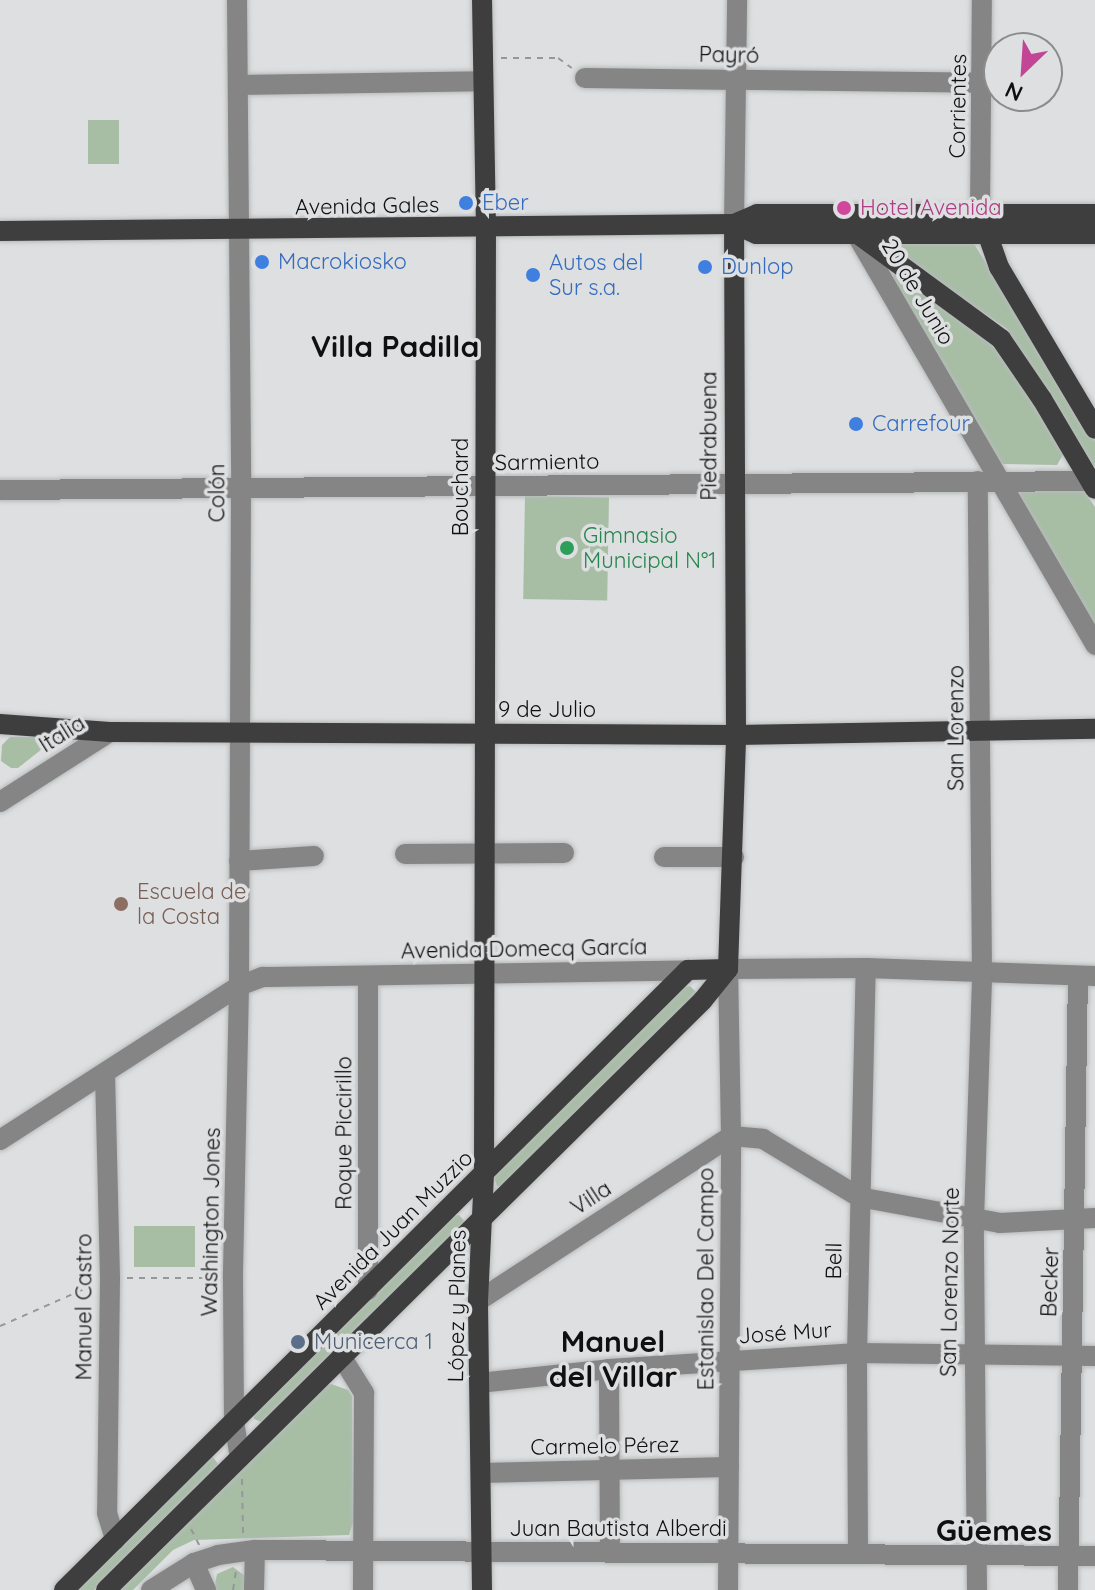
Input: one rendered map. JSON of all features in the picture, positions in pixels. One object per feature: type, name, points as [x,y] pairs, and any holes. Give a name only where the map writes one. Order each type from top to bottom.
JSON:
[{"type":"main road","name":"Bouchard","points":[[482,0],[486,228],[485,975]]},
{"type":"main road","points":[[980,213],[999,267],[1093,418]]},
{"type":"main road","name":"Avenida Gales","points":[[0,231],[239,232],[734,224],[757,214],[1095,214]]},
{"type":"main road","name":"Avenida Gales","points":[[734,224],[756,234],[1095,234]]},
{"type":"main road","name":"Piedrabuena","points":[[728,969],[736,735],[732,482],[734,224]]},
{"type":"main road","name":"20 de Junio","points":[[855,232],[1001,339],[1042,399],[1093,484]]},
{"type":"main road","name":"9 de Julio","points":[[0,724],[110,732],[239,733],[736,735],[1095,729]]},
{"type":"main road","points":[[106,1590],[703,1000],[728,969]]},
{"type":"main road","name":"Avenida Domecq García","points":[[688,970],[728,969]]},
{"type":"main road","name":"Avenida Juan Muzzio","points":[[64,1590],[688,970]]},
{"type":"main road","name":"López y Planes","points":[[482,1590],[478,1301],[484,1173],[485,975]]},
{"type":"main road","points":[[438,1262],[452,1260],[466,1263],[479,1276]]},
{"type":"street","name":"Colón","points":[[237,0],[241,485],[239,986]]},
{"type":"street","name":"Piedrabuena","points":[[734,224],[737,0]]},
{"type":"street","name":"Corrientes","points":[[980,213],[982,0]]},
{"type":"street","name":"Payró","points":[[585,78],[983,83]]},
{"type":"street","points":[[238,85],[482,81]]},
{"type":"street","name":"20 de Junio","points":[[855,232],[1002,480],[1095,645]]},
{"type":"street","name":"Sarmiento","points":[[0,490],[241,485],[485,487],[1002,480],[1093,484]]},
{"type":"street","name":"San Lorenzo","points":[[978,481],[982,975]]},
{"type":"street","name":"Italia","points":[[0,802],[110,732]]},
{"type":"street","points":[[405,854],[564,853]]},
{"type":"street","points":[[239,861],[314,856]]},
{"type":"street","points":[[664,857],[734,857]]},
{"type":"street","name":"Avenida Domecq García","points":[[728,969],[866,968],[982,975],[1086,976]]},
{"type":"street","name":"Bell","points":[[858,1554],[859,1197],[866,968]]},
{"type":"street","name":"Estanislao Del Campo","points":[[728,969],[731,1136],[728,1590]]},
{"type":"street","name":"Avenida Domecq García","points":[[0,1140],[239,986],[263,977],[688,970]]},
{"type":"street","name":"San Lorenzo Norte","points":[[977,1590],[974,1220],[982,975]]},
{"type":"street","name":"Roque Piccirillo","points":[[368,976],[368,1290]]},
{"type":"street","name":"Becker","points":[[1068,1590],[1072,1356],[1086,1220],[1086,976]]},
{"type":"street","name":"Washington Jones","points":[[239,986],[234,1421],[240,1458]]},
{"type":"street","name":"Manuel Castro","points":[[105,1073],[110,1278],[107,1513],[115,1540]]},
{"type":"street","points":[[731,1136],[763,1139],[859,1197],[974,1220],[1017,1224],[1086,1220]]},
{"type":"street","name":"Villa","points":[[478,1301],[731,1136]]},
{"type":"street","name":"José Mur","points":[[479,1383],[609,1369],[857,1353],[1095,1356]]},
{"type":"street","points":[[341,1356],[364,1393],[363,1590]]},
{"type":"street","points":[[609,1369],[610,1553]]},
{"type":"street","name":"Carmelo Pérez","points":[[481,1473],[729,1467]]},
{"type":"street","points":[[247,1551],[254,1590]]},
{"type":"street","name":"Juan Bautista Alberdi","points":[[151,1590],[200,1561],[247,1551],[1095,1556]]},
{"type":"street","points":[[200,1561],[206,1590]]},
{"type":"path","points":[[482,58],[558,58],[585,78]]},
{"type":"path","points":[[233,1590],[247,1551],[243,1533],[240,1458]]},
{"type":"path","points":[[184,1513],[200,1561]]},
{"type":"green space","points":[[88,120],[119,120],[119,164],[88,164]]},
{"type":"green space","points":[[973,242],[1095,441],[1095,466],[1090,464],[1007,329],[893,250],[889,243]]},
{"type":"green space","points":[[895,271],[969,319],[1010,359],[1064,453],[1057,465],[1003,464],[998,461],[893,279]]},
{"type":"green space","points":[[1024,488],[1084,491],[1095,507],[1095,631],[1020,501],[1020,492]]},
{"type":"green space","name":"Gimnasio Municipal N°1","points":[[525,496],[609,497],[607,600],[523,599]]},
{"type":"green space","points":[[10,737],[38,737],[42,749],[18,768],[11,768],[1,761],[2,745]]},
{"type":"green space","points":[[690,986],[696,992],[694,999],[503,1186],[497,1186],[493,1175],[685,987]]},
{"type":"green space","points":[[459,1215],[465,1222],[264,1423],[254,1419],[254,1413],[454,1216]]},
{"type":"green space","points":[[134,1226],[195,1226],[195,1267],[134,1267]]},
{"type":"green space","points":[[331,1384],[348,1390],[352,1396],[353,1523],[349,1535],[194,1540],[173,1550],[133,1590],[117,1590],[322,1388]]},
{"type":"green space","points":[[213,1457],[218,1464],[217,1471],[94,1590],[73,1590],[208,1458]]},
{"type":"green space","points":[[233,1567],[245,1576],[245,1590],[214,1590],[217,1574]]},
{"type":"place","name":"Eber","points":[[466,203]]},
{"type":"place","name":"Hotel Avenida","points":[[844,208]]},
{"type":"place","name":"Macrokiosko","points":[[262,262]]},
{"type":"place","name":"Dunlop","points":[[705,267]]},
{"type":"place","name":"Autos del Sur s.a.","points":[[533,275]]},
{"type":"place","name":"Carrefour","points":[[856,424]]},
{"type":"place","name":"Gimnasio Municipal N°1","points":[[567,548]]},
{"type":"place","name":"Escuela de la Costa","points":[[121,904]]},
{"type":"place","name":"Municerca 1","points":[[298,1342]]},
{"type":"district","name":"Villa Padilla","points":[[395,346]]},
{"type":"district","name":"Manuel del Villar","points":[[613,1358]]},
{"type":"district","name":"Güemes","points":[[994,1530]]}]
